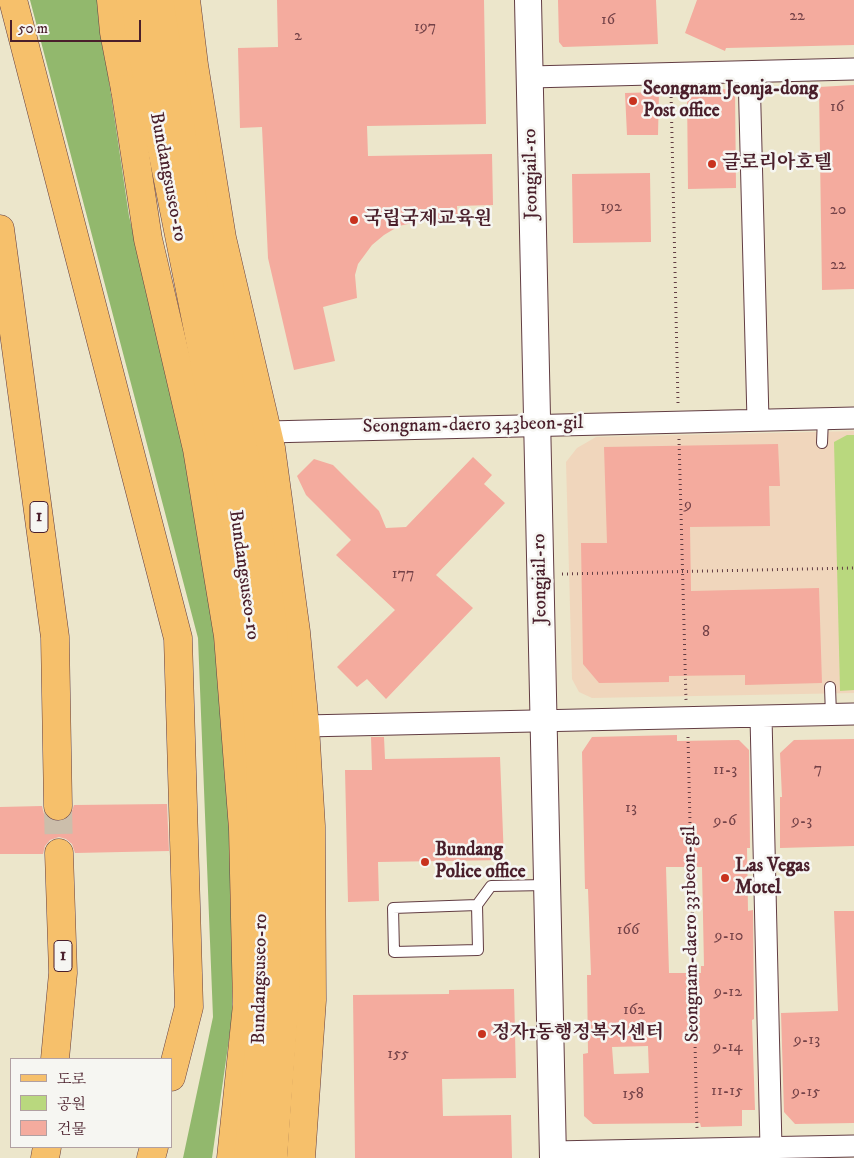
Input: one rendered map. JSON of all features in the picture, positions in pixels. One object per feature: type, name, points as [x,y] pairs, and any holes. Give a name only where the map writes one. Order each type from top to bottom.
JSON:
[{"type":"main road","points":[[13,0],[178,638],[189,1007],[172,1073]]},
{"type":"main road","points":[[111,0],[114,32],[125,89],[148,239],[197,449],[228,636],[243,828],[247,1005],[231,1158]]},
{"type":"main road","name":"Bundangsuseo-ro","points":[[135,0],[141,45],[157,130],[231,495],[252,619],[260,755],[264,1000],[248,1158]]},
{"type":"main road","name":"Bundangsuseo-ro","points":[[160,0],[197,226],[252,490],[272,618],[282,752],[287,882],[285,998],[273,1158]]},
{"type":"main road","points":[[186,0],[194,65],[222,238],[273,458],[296,632],[305,726],[311,826],[312,1000],[301,1158]]},
{"type":"main road","points":[[125,89],[157,130]]},
{"type":"main road","name":"1","points":[[0,229],[55,637],[58,806]]},
{"type":"main road","name":"1","points":[[55,1058],[64,973],[59,853]]},
{"type":"street","name":"Jeongjail-ro","points":[[528,0],[553,1155]]},
{"type":"street","points":[[530,77],[854,69]]},
{"type":"street","points":[[749,72],[758,420]]},
{"type":"street","name":"Seongnam-daero 343beon-gil","points":[[268,432],[854,418]]},
{"type":"street","points":[[305,726],[854,714]]},
{"type":"street","points":[[761,717],[771,1148]]},
{"type":"street","points":[[553,1155],[697,1149],[854,1146]]},
{"type":"lane","points":[[822,443],[823,418]]},
{"type":"lane","points":[[830,687],[831,715]]},
{"type":"lane","points":[[478,905],[393,908],[394,952],[478,950],[478,905],[491,886],[547,885]]},
{"type":"path","points":[[671,74],[678,422]]},
{"type":"path","name":"Seongnam-daero 331beon-gil","points":[[678,422],[697,1149]]},
{"type":"path","points":[[562,574],[854,568]]},
{"type":"shaded area","points":[[854,431],[854,693],[592,698],[579,692],[572,679],[566,462],[577,448],[596,437]]},
{"type":"green space","points":[[30,0],[97,0],[129,216],[184,446],[220,637],[232,837],[232,1018],[212,1158],[183,1158],[213,1017],[198,638]]},
{"type":"green space","points":[[847,435],[854,435],[854,690],[840,691],[834,442]]},
{"type":"building","points":[[277,0],[484,0],[486,124],[367,126],[368,156],[492,154],[493,205],[457,206],[458,221],[417,222],[399,226],[384,235],[372,245],[358,264],[355,275],[357,298],[323,307],[335,361],[294,370],[268,258],[262,127],[240,128],[238,48],[278,47]]},
{"type":"building","points":[[558,0],[656,0],[658,44],[563,47],[559,42]]},
{"type":"building","points":[[697,0],[854,0],[854,45],[726,48],[725,51],[685,33]]},
{"type":"building","points":[[854,85],[854,289],[822,290],[819,87]]},
{"type":"building","points":[[735,89],[736,188],[688,189],[687,90]]},
{"type":"building","points":[[659,92],[658,135],[627,135],[625,93]]},
{"type":"building","points":[[650,173],[651,242],[573,243],[572,174]]},
{"type":"building","points":[[778,444],[780,486],[769,486],[770,526],[690,527],[691,591],[819,588],[822,683],[745,685],[745,675],[669,676],[669,682],[599,683],[583,664],[581,543],[607,543],[604,447]]},
{"type":"building","points":[[473,457],[492,475],[484,484],[505,503],[436,575],[473,608],[386,699],[367,679],[357,687],[337,667],[395,610],[336,555],[351,540],[306,495],[297,476],[314,459],[333,465],[379,511],[386,528],[406,527]]},
{"type":"building","points":[[677,735],[677,741],[739,740],[749,750],[750,848],[747,848],[748,911],[753,910],[754,1019],[752,1020],[755,1110],[742,1110],[742,1126],[701,1127],[700,1123],[593,1124],[584,1116],[583,1054],[588,1053],[587,975],[591,975],[588,889],[585,889],[582,752],[592,737]],"holes":[[[666,867],[702,867],[704,966],[701,966],[701,973],[669,973]],[[648,1046],[649,1073],[614,1074],[612,1047]]]},
{"type":"building","points":[[371,737],[384,737],[385,759],[500,757],[504,860],[378,862],[379,901],[348,902],[345,770],[372,770]]},
{"type":"building","points":[[854,739],[854,846],[780,848],[780,797],[782,797],[780,753],[794,740]]},
{"type":"building","points":[[167,804],[169,851],[75,853],[72,844],[66,839],[59,837],[50,840],[45,846],[43,854],[0,854],[0,807],[42,806],[44,814],[50,819],[59,822],[71,814],[74,805]]},
{"type":"building","points":[[834,911],[854,911],[854,1123],[795,1124],[784,1112],[781,1013],[838,1011]]},
{"type":"building","points":[[514,989],[516,1078],[442,1079],[443,1116],[511,1115],[512,1158],[355,1158],[353,995],[449,994],[449,990]]},
{"type":"tunnel","points":[[58,806],[59,853]]},
{"type":"place","name":"Seongnam Jeonja-dong Post office","points":[[633,101]]},
{"type":"place","name":"글로리아호텔","points":[[712,164]]},
{"type":"place","name":"국립국제교육원","points":[[354,220]]},
{"type":"place","name":"Bundang Police office","points":[[425,862]]},
{"type":"place","name":"Las Vegas Motel","points":[[725,878]]},
{"type":"place","name":"정자1동행정복지센터","points":[[482,1034]]}]
